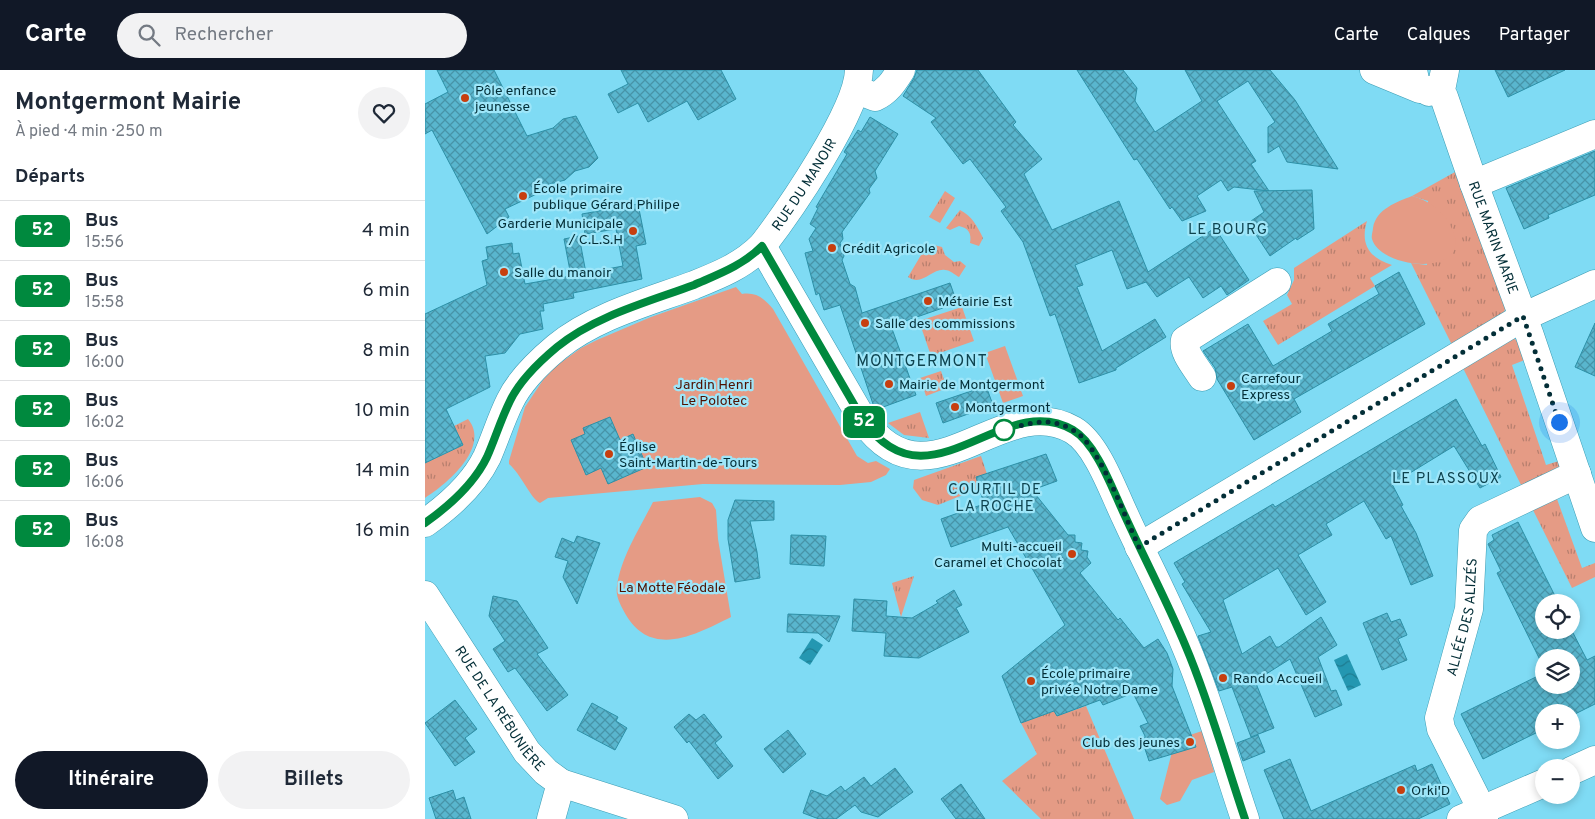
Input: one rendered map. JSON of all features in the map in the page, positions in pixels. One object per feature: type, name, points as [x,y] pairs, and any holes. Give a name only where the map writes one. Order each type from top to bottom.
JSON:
[{"type":"street","points":[[858,80],[875,96],[887,90],[901,70]]},
{"type":"street","points":[[1375,70],[1401,83],[1435,77]]},
{"type":"street","name":"RUE MARIN MARIE","points":[[1435,77],[1445,97],[1473,184],[1523,316],[1595,528]]},
{"type":"street","name":"RUE DU MANOIR","points":[[425,523],[441,512],[472,480],[486,458],[510,400],[531,371],[557,347],[573,335],[607,318],[731,270],[753,255],[762,246],[810,175],[851,106],[858,80]]},
{"type":"street","points":[[1473,184],[1595,134]]},
{"type":"street","points":[[762,246],[863,420],[885,446],[909,456],[920,456],[954,448],[1020,425],[1049,422],[1072,430],[1082,436],[1089,445],[1187,648],[1245,819]]},
{"type":"street","points":[[1202,377],[1183,346],[1185,340],[1277,282]]},
{"type":"street","points":[[1139,547],[1523,316],[1595,284]]},
{"type":"street","name":"ALLÉE DES ALIZÉS","points":[[1475,816],[1441,729],[1439,718],[1469,609],[1473,530],[1480,520],[1577,474]]},
{"type":"street","name":"RUE DE LA RÉBUNIÈRE","points":[[425,596],[527,752],[546,772],[561,783]]},
{"type":"street","points":[[1580,767],[1595,760]]},
{"type":"street","points":[[551,819],[561,783],[674,819]]},
{"type":"street","points":[[1475,816],[1535,787]]},
{"type":"green space","points":[[1455,172],[1460,172],[1506,305],[1504,313],[1453,347],[1411,263],[1427,265],[1428,201],[1412,196]]},
{"type":"green space","points":[[945,191],[955,198],[940,223],[929,217]]},
{"type":"green space","points":[[1412,196],[1434,206],[1443,214],[1450,225],[1456,242],[1452,254],[1441,261],[1426,264],[1409,263],[1392,258],[1379,250],[1372,239],[1373,228],[1378,216],[1388,207]]},
{"type":"green space","points":[[960,210],[971,218],[981,234],[983,238],[979,246],[970,243],[970,234],[965,228],[959,226],[950,230],[946,228]]},
{"type":"green space","points":[[1367,221],[1365,237],[1368,249],[1377,258],[1392,265],[1370,278],[1375,286],[1278,345],[1263,321],[1292,304],[1287,295],[1294,280],[1294,268]]},
{"type":"green space","points":[[934,245],[942,247],[945,255],[954,262],[960,261],[966,266],[959,277],[951,272],[940,270],[918,280],[908,277],[924,250]]},
{"type":"green space","name":"Jardin Henri Le Polotec","points":[[736,287],[742,294],[751,294],[759,297],[773,309],[857,456],[868,463],[876,461],[890,469],[886,475],[871,482],[840,485],[703,484],[548,498],[540,503],[537,501],[509,464],[509,461],[525,407],[543,380],[556,366],[581,348],[597,340],[651,317]]},
{"type":"green space","points":[[962,307],[974,341],[931,356],[919,321]]},
{"type":"green space","points":[[1514,338],[1521,346],[1527,359],[1512,365],[1546,465],[1562,460],[1565,468],[1523,489],[1461,364]]},
{"type":"green space","points":[[1005,346],[1023,396],[1003,403],[985,353]]},
{"type":"green space","points":[[941,371],[947,388],[926,396],[920,378]]},
{"type":"green space","points":[[920,412],[929,438],[904,435],[888,423]]},
{"type":"green space","points":[[468,419],[474,430],[474,441],[470,453],[463,464],[444,484],[425,498],[425,463],[463,445],[454,426]]},
{"type":"green space","points":[[981,456],[987,474],[980,488],[938,505],[922,500],[913,488],[914,480]]},
{"type":"green space","points":[[1571,486],[1573,492],[1557,499],[1582,568],[1595,563],[1595,577],[1572,588],[1531,506]]},
{"type":"green space","name":"La Motte Féodale","points":[[700,497],[712,503],[716,510],[718,539],[731,617],[704,630],[675,639],[649,636],[637,628],[626,615],[619,601],[617,590],[622,564],[653,502]]},
{"type":"green space","points":[[914,576],[901,617],[892,583]]},
{"type":"green space","points":[[1086,706],[1134,819],[1041,819],[1002,781],[1037,754],[1021,723],[1054,711],[1057,716]]},
{"type":"green space","name":"Club des jeunes","points":[[1202,731],[1214,772],[1192,780],[1180,801],[1167,805],[1160,799],[1175,740]]},
{"type":"water","points":[[812,638],[823,645],[810,665],[799,658]]},
{"type":"water","points":[[1347,654],[1361,685],[1348,691],[1334,660]]},
{"type":"building","points":[[437,70],[494,70],[527,136],[553,128],[563,119],[576,116],[598,158],[589,167],[575,171],[565,180],[550,184],[541,192],[505,209],[509,217],[487,234],[432,130],[425,134],[425,104],[448,92]]},
{"type":"building","points":[[621,70],[721,70],[736,99],[698,120],[687,101],[648,122],[638,103],[618,113],[608,94],[628,84]]},
{"type":"building","points":[[917,70],[978,70],[1016,122],[1013,125],[1042,159],[1024,174],[1052,230],[1119,201],[1148,272],[1215,228],[1249,280],[1227,295],[1221,286],[1203,298],[1189,277],[1157,297],[1146,282],[1127,289],[1112,250],[1075,265],[1083,285],[1077,287],[1102,351],[1155,319],[1166,337],[1116,368],[1116,370],[1079,383],[1055,314],[1050,316],[1023,242],[1001,211],[1006,207],[970,159],[963,164],[931,122],[936,118],[903,96]]},
{"type":"building","points":[[1077,70],[1123,70],[1137,88],[1135,101],[1155,132],[1202,101],[1185,70],[1270,70],[1295,100],[1338,169],[1287,162],[1279,146],[1268,153],[1268,127],[1275,122],[1248,81],[1217,101],[1256,161],[1251,164],[1269,191],[1234,187],[1228,191],[1221,180],[1197,196],[1206,211],[1182,221],[1172,207],[1170,209],[1137,159],[1134,160]]},
{"type":"building","points":[[1495,70],[1565,70],[1508,97]]},
{"type":"building","points":[[870,117],[898,134],[875,171],[877,178],[869,189],[870,193],[842,232],[843,239],[840,243],[844,256],[842,260],[850,284],[855,287],[862,313],[950,283],[957,303],[891,326],[916,395],[875,410],[840,305],[824,310],[819,293],[816,295],[805,253],[813,251],[809,239],[816,228],[810,224],[818,208],[816,207],[847,154],[844,152],[858,130],[861,132]]},
{"type":"building","points":[[1595,151],[1595,195],[1548,215],[1549,218],[1524,229],[1506,188]]},
{"type":"building","points":[[1312,190],[1314,229],[1297,240],[1296,238],[1270,256],[1251,227],[1251,221],[1264,212],[1254,191]]},
{"type":"building","points":[[638,204],[646,244],[636,246],[642,279],[573,293],[574,298],[543,304],[544,311],[540,311],[543,329],[520,334],[505,353],[485,356],[490,387],[446,409],[463,445],[425,463],[425,314],[487,285],[482,261],[488,259],[486,247],[512,243],[513,254],[519,253],[525,284],[571,276],[564,239],[579,236],[586,273],[623,266],[616,229],[585,234],[582,214]]},
{"type":"building","points":[[1399,272],[1425,324],[1294,399],[1301,412],[1254,440],[1217,379],[1215,368],[1203,351],[1248,324],[1273,366],[1332,331],[1328,324],[1379,294],[1375,286]]},
{"type":"building","points":[[1595,323],[1595,376],[1575,367]]},
{"type":"building","points":[[986,386],[993,405],[943,423],[936,403]]},
{"type":"building","points":[[1456,399],[1482,446],[1485,444],[1501,477],[1480,488],[1454,446],[1392,484],[1403,505],[1401,506],[1416,533],[1433,576],[1411,585],[1391,536],[1386,539],[1364,501],[1326,524],[1332,535],[1298,555],[1326,602],[1306,615],[1278,568],[1223,600],[1242,654],[1270,636],[1276,647],[1279,647],[1321,617],[1337,645],[1318,657],[1331,691],[1336,690],[1342,705],[1315,717],[1290,659],[1255,681],[1274,728],[1251,737],[1232,687],[1219,691],[1198,636],[1211,632],[1182,584],[1185,582],[1174,563],[1273,504],[1275,507]]},
{"type":"building","name":"Église Saint-Martin-de-Tours","points":[[610,417],[620,440],[633,434],[647,467],[608,484],[601,468],[586,475],[571,440],[585,434],[583,428]]},
{"type":"building","points":[[1046,454],[1057,481],[1032,490],[1068,535],[1075,535],[1075,542],[1082,543],[1081,550],[1088,551],[1087,557],[1091,563],[1080,573],[1118,620],[1120,618],[1144,648],[1158,639],[1167,653],[1173,669],[1172,686],[1196,747],[1149,761],[1144,746],[1145,736],[1140,726],[1148,723],[1133,693],[1103,705],[1100,700],[1057,716],[1054,711],[1021,723],[1002,676],[1065,625],[1008,527],[951,547],[941,519],[984,504],[976,477]]},
{"type":"building","points":[[735,500],[774,501],[774,520],[750,521],[757,552],[760,578],[735,582],[728,539],[728,520]]},
{"type":"building","points":[[1518,522],[1554,594],[1535,594],[1535,639],[1576,639],[1587,660],[1595,656],[1595,704],[1580,712],[1580,704],[1535,704],[1535,733],[1483,759],[1461,714],[1535,677],[1535,694],[1580,694],[1580,649],[1535,650],[1497,573],[1501,571],[1488,544],[1494,540],[1492,535]]},
{"type":"building","points":[[791,535],[826,536],[824,566],[790,564]]},
{"type":"building","points":[[577,536],[600,543],[577,604],[563,577],[568,561],[555,557],[562,538],[574,543]]},
{"type":"building","points":[[954,590],[962,605],[956,608],[969,632],[919,658],[884,656],[886,633],[852,631],[854,599],[887,601],[886,616],[912,618],[938,603],[936,601]]},
{"type":"building","points":[[493,596],[517,601],[548,648],[537,654],[568,695],[547,711],[515,668],[508,672],[493,649],[505,641],[489,616]]},
{"type":"building","points":[[1387,613],[1391,622],[1400,619],[1407,635],[1398,639],[1407,660],[1382,670],[1363,623]]},
{"type":"building","points":[[788,614],[840,616],[829,642],[818,633],[787,632]]},
{"type":"building","points":[[455,700],[477,729],[465,738],[475,752],[455,766],[425,723]]},
{"type":"building","points":[[592,703],[618,717],[616,721],[627,728],[615,750],[577,730]]},
{"type":"building","points":[[689,714],[696,720],[704,714],[722,737],[715,743],[733,766],[718,779],[689,741],[687,743],[674,727]]},
{"type":"building","points":[[788,730],[806,754],[783,773],[764,749]]},
{"type":"building","points":[[1258,735],[1265,752],[1243,761],[1237,743]]},
{"type":"building","name":"Orki'D","points":[[1290,759],[1311,811],[1415,765],[1417,771],[1432,764],[1450,804],[1418,819],[1284,819],[1264,770]]},
{"type":"building","points":[[895,768],[913,792],[878,817],[861,812],[855,805],[836,819],[819,819],[803,813],[811,790],[827,796],[841,786],[845,791],[864,777],[871,786]]},
{"type":"building","points":[[961,784],[985,819],[956,819],[941,799]]},
{"type":"building","points":[[453,790],[456,800],[464,797],[471,819],[436,819],[429,798]]},
{"type":"bus line","name":"52","points":[[425,523],[441,512],[472,480],[486,458],[510,400],[531,371],[557,347],[573,335],[607,318],[731,270],[743,263],[762,246],[863,420],[885,446],[909,456],[934,454],[1020,425],[1038,422],[1060,424],[1082,436],[1103,471],[1187,648],[1245,819]]},
{"type":"place","name":"Pôle enfance jeunesse","points":[[465,98]]},
{"type":"place","name":"École primaire publique Gérard Philipe","points":[[523,196]]},
{"type":"place","name":"Garderie Municipale / C.L.S.H","points":[[633,231]]},
{"type":"place","name":"Crédit Agricole","points":[[832,248]]},
{"type":"place","name":"Salle du manoir","points":[[504,272]]},
{"type":"place","name":"Métairie Est","points":[[928,301]]},
{"type":"place","name":"Salle des commissions","points":[[865,323]]},
{"type":"place","name":"Mairie de Montgermont","points":[[889,384]]},
{"type":"place","name":"Carrefour Express","points":[[1231,386]]},
{"type":"place","name":"Montgermont","points":[[955,407]]},
{"type":"place","name":"Église Saint-Martin-de-Tours","points":[[609,454]]},
{"type":"place","name":"Multi-accueil Caramel et Chocolat","points":[[1072,554]]},
{"type":"place","name":"Rando Accueil","points":[[1223,678]]},
{"type":"place","name":"École primaire privée Notre Dame","points":[[1031,681]]},
{"type":"place","name":"Club des jeunes","points":[[1190,742]]},
{"type":"place","name":"Orki'D","points":[[1401,790]]},
{"type":"district","name":"LE BOURG","points":[[1228,229]]},
{"type":"district","name":"MONTGERMONT","points":[[922,360]]},
{"type":"district","name":"LE PLASSOUX","points":[[1446,478]]},
{"type":"district","name":"COURTIL DE LA ROCHE","points":[[995,498]]},
{"type":"route","points":[[1004,430],[1020,425],[1049,422],[1060,424],[1082,436],[1103,471],[1139,547],[1523,316],[1559,422]]}]
